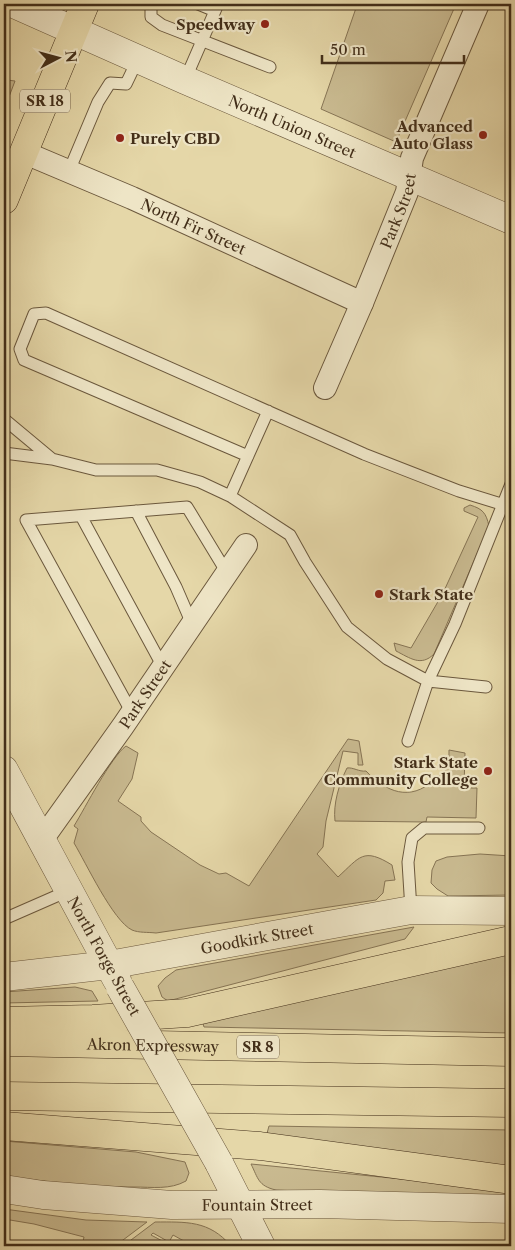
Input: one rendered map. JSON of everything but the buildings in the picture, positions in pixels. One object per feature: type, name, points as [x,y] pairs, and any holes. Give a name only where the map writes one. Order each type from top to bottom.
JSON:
[{"type":"main road","name":"SR 18","points":[[4,200],[86,4]]},
{"type":"main road","points":[[4,1022],[188,1013],[511,940]]},
{"type":"main road","name":"Akron Expressway","points":[[4,1042],[511,1052]]},
{"type":"main road","points":[[4,1096],[511,1103]]},
{"type":"main road","points":[[4,1126],[260,1146],[511,1180]]},
{"type":"street","name":"North Union Street","points":[[14,4],[185,80],[511,220]]},
{"type":"street","name":"Park Street","points":[[325,388],[407,192],[412,158],[478,4]]},
{"type":"street","name":"North Fir Street","points":[[23,152],[132,198],[362,303]]},
{"type":"street","name":"Park Street","points":[[41,841],[164,667],[246,544]]},
{"type":"street","name":"North Forge Street","points":[[4,770],[114,976],[220,1163],[261,1246]]},
{"type":"street","name":"Goodkirk Street","points":[[4,977],[114,976],[411,910],[511,911]]},
{"type":"street","name":"Fountain Street","points":[[4,1189],[43,1195],[172,1205],[320,1204],[511,1209]]},
{"type":"lane","points":[[151,4],[151,17],[162,25],[270,67]]},
{"type":"lane","points":[[185,80],[216,8],[198,4]]},
{"type":"lane","points":[[68,171],[98,102],[110,83],[126,84],[138,59]]},
{"type":"lane","points":[[248,456],[24,360],[20,349],[34,314],[46,312],[364,454],[458,492],[507,505]]},
{"type":"lane","points":[[230,496],[268,411]]},
{"type":"lane","points":[[4,419],[52,459]]},
{"type":"lane","points":[[4,453],[52,459],[96,470],[157,470],[200,482],[230,496],[290,535],[337,615],[347,627],[387,659],[428,681],[486,687]]},
{"type":"lane","points":[[408,741],[428,681],[507,505],[511,484]]},
{"type":"lane","points":[[132,713],[26,520],[187,507],[227,573]]},
{"type":"lane","points":[[136,511],[176,587],[192,624]]},
{"type":"lane","points":[[81,516],[164,667]]},
{"type":"lane","points":[[411,910],[408,862],[412,838],[424,828],[479,828]]},
{"type":"lane","points":[[4,918],[68,890]]},
{"type":"shaded area","points":[[344,4],[456,4],[396,142],[321,109],[356,8]]},
{"type":"shaded area","points":[[7,80],[15,81],[4,110],[4,82]]},
{"type":"shaded area","points":[[470,505],[483,512],[489,526],[434,654],[425,660],[415,660],[396,651],[394,643],[411,648],[443,593],[478,517],[464,511],[464,508]]},
{"type":"shaded area","points":[[348,739],[359,741],[363,765],[358,765],[358,753],[343,751],[326,821],[323,847],[317,854],[338,877],[362,857],[374,856],[392,865],[395,880],[385,881],[383,893],[376,900],[156,933],[138,932],[125,924],[108,904],[74,843],[78,829],[74,826],[106,771],[126,746],[138,753],[132,779],[118,801],[141,817],[141,821],[151,832],[200,865],[219,874],[226,873],[249,886]]},
{"type":"shaded area","points":[[449,750],[465,753],[464,788],[477,788],[476,818],[427,817],[426,822],[335,821],[337,794],[347,768],[366,771],[382,784],[398,792],[416,791],[425,787],[446,770]]},
{"type":"shaded area","points":[[480,854],[511,856],[511,895],[448,896],[431,883],[432,870],[436,861],[447,857]]},
{"type":"shaded area","points":[[414,927],[405,939],[168,1001],[162,997],[158,986],[176,970]]},
{"type":"shaded area","points":[[511,952],[511,1033],[204,1027],[202,1020]]},
{"type":"shaded area","points":[[75,987],[92,991],[98,1001],[4,1003],[4,992]]},
{"type":"shaded area","points":[[269,1126],[511,1130],[511,1167],[266,1137]]},
{"type":"shaded area","points":[[4,1141],[136,1152],[185,1162],[189,1173],[186,1181],[180,1184],[161,1187],[85,1185],[4,1176]]},
{"type":"shaded area","points":[[251,1164],[511,1190],[511,1201],[276,1190],[262,1184]]},
{"type":"shaded area","points":[[4,1209],[86,1220],[147,1222],[115,1246],[82,1246],[84,1237],[34,1224],[4,1219]]},
{"type":"shaded area","points":[[155,1222],[196,1224],[214,1231],[231,1246],[193,1246],[173,1235],[169,1242],[153,1233],[151,1235],[172,1246],[157,1246],[147,1241],[143,1246],[123,1246]]},
{"type":"place","name":"Speedway","points":[[265,24]]},
{"type":"place","name":"Advanced Auto Glass","points":[[483,135]]},
{"type":"place","name":"Purely CBD","points":[[120,138]]},
{"type":"place","name":"Stark State","points":[[379,594]]},
{"type":"place","name":"Stark State Community College","points":[[488,771]]}]
